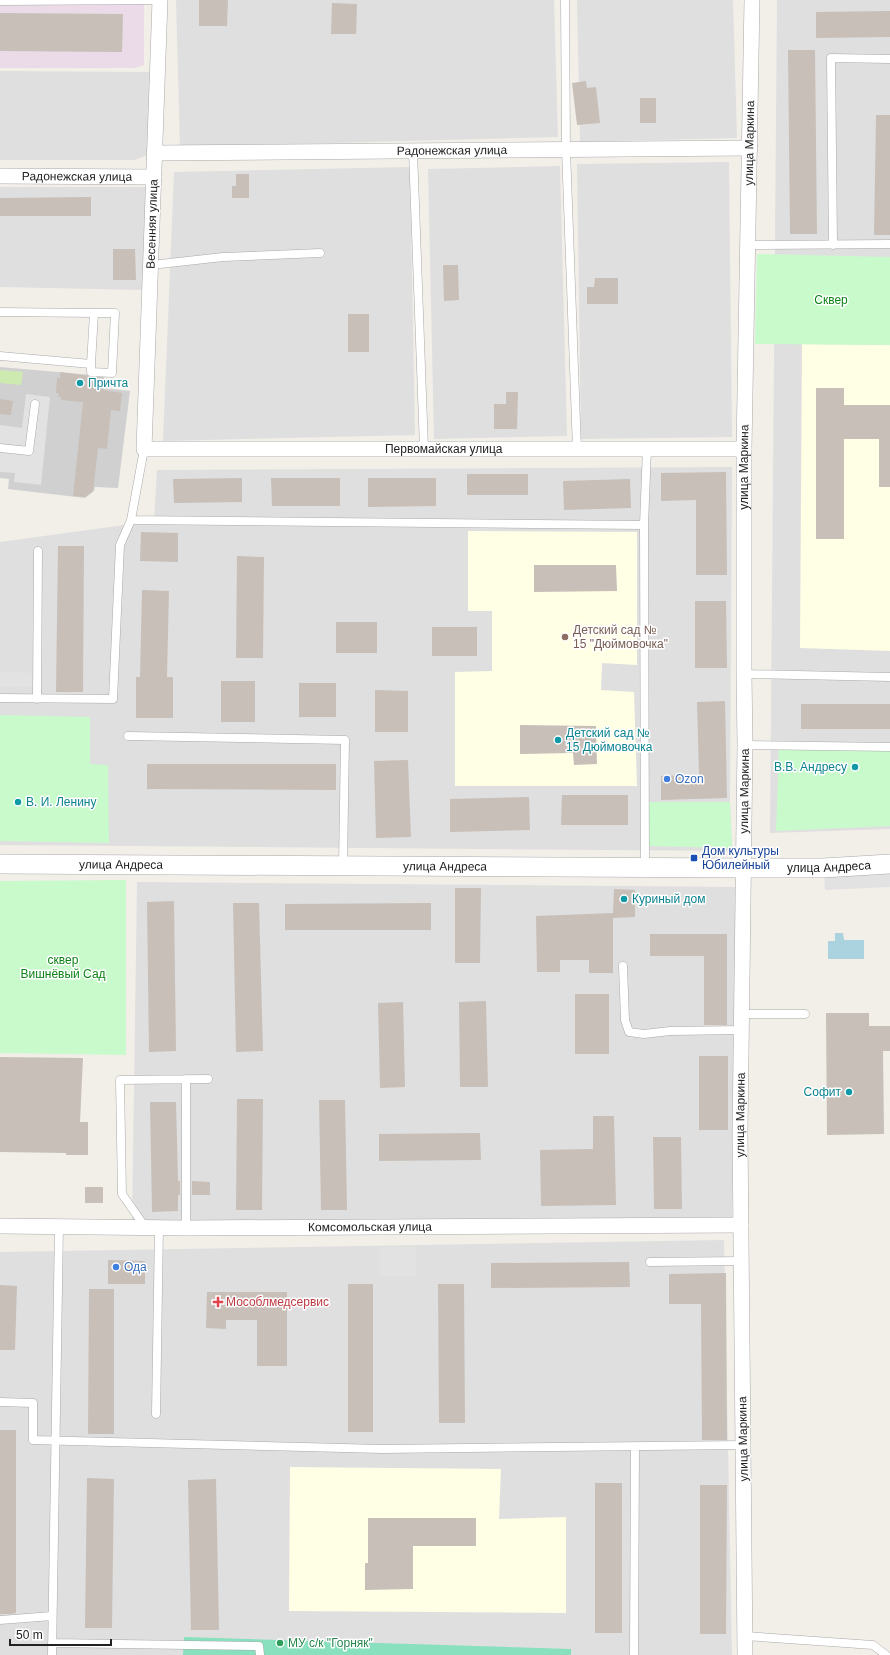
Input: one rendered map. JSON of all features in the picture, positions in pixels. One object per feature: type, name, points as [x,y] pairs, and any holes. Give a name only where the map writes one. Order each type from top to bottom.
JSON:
[{"type":"street","name":"Весенняя улица","points":[[144,449],[160,0]]},
{"type":"street","name":"улица Маркина","points":[[745,1655],[741,1261],[745,745],[744,449],[752,0]]},
{"type":"street","name":"Радонежская улица","points":[[154,153],[750,148]]},
{"type":"street","name":"Радонежская улица","points":[[0,176],[154,177]]},
{"type":"street","name":"Первомайская улица","points":[[144,449],[744,449]]},
{"type":"street","name":"улица Андреса","points":[[0,864],[743,868],[823,868],[890,864]]},
{"type":"street","name":"Комсомольская улица","points":[[0,1226],[186,1228],[741,1225]]},
{"type":"lane","points":[[0,1],[160,0]]},
{"type":"lane","points":[[565,0],[566,150],[577,448]]},
{"type":"lane","points":[[833,244],[831,58],[890,59]]},
{"type":"lane","points":[[413,151],[424,449]]},
{"type":"lane","points":[[748,245],[890,244]]},
{"type":"lane","points":[[151,265],[223,257],[320,253]]},
{"type":"lane","points":[[0,312],[115,313],[112,373],[91,372],[94,313]]},
{"type":"lane","points":[[0,356],[92,364]]},
{"type":"lane","points":[[0,448],[30,451],[36,404]]},
{"type":"lane","points":[[645,867],[644,525],[647,448]]},
{"type":"lane","points":[[0,698],[113,699],[120,544],[131,520],[144,449]]},
{"type":"lane","points":[[131,520],[644,525]]},
{"type":"lane","points":[[37,699],[38,551]]},
{"type":"lane","points":[[744,674],[890,676]]},
{"type":"lane","points":[[128,736],[345,740],[343,866]]},
{"type":"lane","points":[[745,745],[890,747]]},
{"type":"lane","points":[[623,966],[625,1020],[629,1032],[644,1034],[670,1031],[742,1030]]},
{"type":"lane","points":[[742,1014],[805,1014]]},
{"type":"lane","points":[[186,1079],[186,1228]]},
{"type":"lane","points":[[156,1414],[152,1227],[122,1194],[120,1080],[208,1079]]},
{"type":"lane","points":[[52,1655],[59,1226]]},
{"type":"lane","points":[[650,1262],[741,1261]]},
{"type":"lane","points":[[0,1402],[33,1403],[33,1440],[382,1449],[743,1445]]},
{"type":"lane","points":[[634,1655],[635,1447]]},
{"type":"lane","points":[[0,1620],[52,1616]]},
{"type":"lane","points":[[745,1636],[873,1645],[886,1655]]},
{"type":"lane","points":[[52,1643],[259,1646],[260,1655]]},
{"type":"shaded area","points":[[0,0],[144,0],[144,65],[135,68],[0,68]]},
{"type":"shaded area","points":[[176,0],[554,0],[558,137],[180,147]]},
{"type":"shaded area","points":[[577,0],[733,0],[737,138],[580,142]]},
{"type":"shaded area","points":[[777,0],[890,0],[890,829],[770,833]]},
{"type":"shaded area","points":[[0,71],[150,72],[149,154],[135,160],[0,160]]},
{"type":"shaded area","points":[[729,162],[732,437],[581,439],[577,164]]},
{"type":"shaded area","points":[[560,166],[567,436],[434,439],[428,169]]},
{"type":"shaded area","points":[[410,167],[415,435],[163,441],[174,172]]},
{"type":"shaded area","points":[[0,187],[146,187],[144,290],[0,287]]},
{"type":"shaded area","points":[[802,344],[890,345],[890,651],[800,648]]},
{"type":"shaded area","points":[[0,367],[104,376],[103,388],[130,391],[118,488],[95,487],[94,491],[85,498],[8,489],[9,479],[0,478]]},
{"type":"shaded area","points":[[26,394],[50,397],[41,485],[14,482],[15,473],[0,472],[0,425],[22,428]]},
{"type":"shaded area","points":[[732,467],[730,800],[732,851],[0,845],[0,542],[154,521],[157,470]]},
{"type":"shaded area","name":"Детский сад № 15 \"Дюймовочка\"","points":[[468,531],[637,532],[637,665],[602,663],[601,690],[634,692],[637,786],[455,786],[455,672],[492,671],[492,611],[468,611]]},
{"type":"shaded area","points":[[0,672],[33,673],[33,687],[0,687]]},
{"type":"shaded area","points":[[890,869],[890,887],[825,890],[824,871]]},
{"type":"shaded area","points":[[137,882],[736,887],[732,1219],[132,1223]]},
{"type":"shaded area","points":[[724,1240],[732,1655],[0,1655],[0,1252]]},
{"type":"shaded area","points":[[380,1247],[416,1247],[416,1276],[380,1276]]},
{"type":"shaded area","points":[[290,1467],[501,1469],[499,1519],[566,1517],[566,1613],[289,1611]]},
{"type":"green space","name":"Сквер","points":[[757,254],[890,257],[890,345],[755,344]]},
{"type":"green space","points":[[0,370],[23,372],[21,385],[0,383]]},
{"type":"green space","points":[[0,715],[90,717],[90,764],[108,765],[109,843],[0,841]]},
{"type":"green space","points":[[779,748],[890,749],[890,826],[776,831]]},
{"type":"green space","points":[[647,802],[730,802],[732,848],[648,846]]},
{"type":"green space","name":"сквер Вишнёвый Сад","points":[[126,880],[126,1055],[0,1053],[0,881]]},
{"type":"green space","name":"МУ с/к \"Горняк\"","points":[[184,1637],[571,1649],[571,1655],[183,1655]]},
{"type":"water","points":[[835,933],[843,933],[844,940],[864,940],[864,959],[828,959],[828,941],[835,941]]},
{"type":"building","points":[[199,0],[228,0],[227,26],[199,26]]},
{"type":"building","points":[[332,3],[357,4],[356,34],[331,34]]},
{"type":"building","points":[[890,11],[890,37],[816,38],[816,12]]},
{"type":"building","points":[[0,13],[123,14],[122,52],[0,51]]},
{"type":"building","points":[[788,50],[815,50],[817,234],[790,234]]},
{"type":"building","points":[[586,81],[587,88],[596,87],[600,123],[577,125],[572,83]]},
{"type":"building","points":[[640,98],[656,98],[656,123],[640,123]]},
{"type":"building","points":[[876,115],[890,115],[890,235],[874,235]]},
{"type":"building","points":[[236,174],[249,174],[249,198],[232,198],[232,186],[236,186]]},
{"type":"building","points":[[91,197],[91,216],[0,216],[0,198]]},
{"type":"building","points":[[113,249],[135,249],[136,280],[113,280]]},
{"type":"building","points":[[443,265],[458,265],[459,300],[444,301]]},
{"type":"building","points":[[595,278],[618,278],[618,304],[587,304],[587,287],[594,287]]},
{"type":"building","points":[[348,314],[369,314],[369,352],[348,352]]},
{"type":"building","points":[[60,372],[104,378],[103,390],[122,393],[120,411],[111,410],[107,449],[98,448],[93,491],[85,497],[73,496],[83,402],[61,400],[61,397],[58,397],[59,393],[56,393],[57,378],[60,378]]},
{"type":"building","points":[[816,388],[844,388],[844,405],[890,405],[890,487],[879,487],[879,439],[844,439],[844,539],[816,539]]},
{"type":"building","points":[[506,392],[518,392],[517,429],[494,429],[494,404],[506,404]]},
{"type":"building","points":[[0,399],[13,401],[11,415],[0,414]]},
{"type":"building","points":[[726,472],[727,575],[696,575],[696,500],[661,501],[661,473]]},
{"type":"building","points":[[467,474],[528,474],[528,495],[467,495]]},
{"type":"building","points":[[242,478],[242,502],[174,503],[173,479]]},
{"type":"building","points":[[271,478],[340,478],[340,506],[272,506]]},
{"type":"building","points":[[368,478],[436,478],[436,506],[368,507]]},
{"type":"building","points":[[630,479],[631,508],[564,510],[563,481]]},
{"type":"building","points":[[141,532],[178,533],[178,562],[140,561]]},
{"type":"building","points":[[58,546],[84,546],[83,692],[56,692]]},
{"type":"building","points":[[237,556],[264,557],[263,658],[236,658]]},
{"type":"building","points":[[534,565],[616,565],[617,591],[534,592]]},
{"type":"building","points":[[142,590],[169,591],[167,677],[173,677],[173,718],[136,718],[136,677],[140,677]]},
{"type":"building","points":[[695,601],[726,601],[727,668],[695,668]]},
{"type":"building","points":[[336,622],[377,622],[377,653],[336,653]]},
{"type":"building","points":[[432,627],[477,627],[477,656],[432,656]]},
{"type":"building","points":[[221,681],[255,681],[255,722],[221,722]]},
{"type":"building","points":[[299,683],[336,683],[336,717],[299,717]]},
{"type":"building","points":[[375,690],[408,691],[408,732],[375,732]]},
{"type":"building","points":[[725,701],[727,798],[661,800],[661,776],[699,775],[697,702]]},
{"type":"building","points":[[801,704],[890,704],[890,729],[801,729]]},
{"type":"building","name":"Детский сад № 15 Дюймовочка","points":[[520,725],[596,726],[597,764],[574,765],[573,753],[520,754]]},
{"type":"building","points":[[408,760],[411,837],[376,838],[374,761]]},
{"type":"building","points":[[147,764],[336,764],[336,790],[147,789]]},
{"type":"building","points":[[562,795],[628,795],[628,825],[561,825]]},
{"type":"building","points":[[529,797],[530,830],[450,832],[450,799]]},
{"type":"building","points":[[455,888],[481,888],[480,963],[455,963]]},
{"type":"building","points":[[614,889],[635,890],[635,917],[613,918],[613,973],[589,973],[589,960],[560,960],[560,972],[537,972],[536,916],[613,913]]},
{"type":"building","points":[[174,901],[176,1051],[149,1052],[147,902]]},
{"type":"building","points":[[233,903],[259,903],[263,1051],[236,1052]]},
{"type":"building","points":[[431,903],[431,930],[285,930],[285,904]]},
{"type":"building","points":[[650,934],[727,934],[727,1025],[704,1025],[704,956],[650,956]]},
{"type":"building","points":[[575,994],[609,994],[609,1054],[575,1054]]},
{"type":"building","points":[[486,1001],[488,1087],[460,1087],[459,1002]]},
{"type":"building","points":[[403,1002],[405,1087],[380,1088],[378,1003]]},
{"type":"building","points":[[826,1013],[869,1013],[869,1026],[890,1026],[890,1051],[883,1051],[884,1134],[827,1135]]},
{"type":"building","points":[[699,1056],[728,1056],[728,1130],[699,1130]]},
{"type":"building","points":[[0,1057],[83,1058],[80,1122],[88,1122],[88,1155],[66,1155],[66,1153],[0,1152]]},
{"type":"building","points":[[237,1099],[263,1099],[262,1210],[236,1210]]},
{"type":"building","points":[[319,1100],[345,1100],[347,1210],[321,1210]]},
{"type":"building","points":[[150,1102],[176,1102],[178,1181],[180,1181],[178,1211],[152,1212]]},
{"type":"building","points":[[593,1116],[614,1116],[616,1205],[541,1206],[540,1150],[593,1149]]},
{"type":"building","points":[[480,1133],[481,1160],[379,1161],[379,1134]]},
{"type":"building","points":[[653,1137],[681,1137],[682,1209],[654,1209]]},
{"type":"building","points":[[192,1181],[210,1182],[210,1195],[192,1195]]},
{"type":"building","points":[[85,1187],[103,1187],[103,1203],[85,1203]]},
{"type":"building","points":[[108,1260],[145,1261],[145,1284],[108,1284]]},
{"type":"building","points":[[629,1262],[630,1287],[491,1288],[491,1263]]},
{"type":"building","points":[[726,1273],[727,1440],[702,1440],[701,1304],[669,1304],[669,1274]]},
{"type":"building","points":[[348,1284],[373,1284],[373,1432],[348,1432]]},
{"type":"building","points":[[438,1284],[464,1284],[465,1423],[439,1423]]},
{"type":"building","points":[[0,1285],[17,1286],[15,1350],[0,1350]]},
{"type":"building","points":[[89,1289],[114,1289],[114,1434],[88,1434]]},
{"type":"building","points":[[207,1292],[287,1292],[287,1366],[257,1366],[257,1320],[226,1320],[226,1329],[206,1328]]},
{"type":"building","points":[[0,1430],[16,1430],[16,1613],[10,1614],[0,1614]]},
{"type":"building","points":[[87,1478],[114,1479],[112,1628],[85,1628]]},
{"type":"building","points":[[216,1479],[219,1630],[191,1630],[188,1480]]},
{"type":"building","points":[[595,1483],[622,1483],[622,1633],[595,1633]]},
{"type":"building","points":[[700,1485],[727,1485],[726,1634],[700,1634]]},
{"type":"building","points":[[368,1518],[476,1518],[476,1546],[413,1546],[413,1589],[365,1590],[365,1563],[368,1563]]},
{"type":"place","name":"Причта","points":[[80,383]]},
{"type":"place","name":"Детский сад № 15 \"Дюймовочка\"","points":[[565,637]]},
{"type":"place","name":"Детский сад № 15 Дюймовочка","points":[[558,740]]},
{"type":"place","name":"В.В. Андресу","points":[[855,767]]},
{"type":"place","name":"Ozon","points":[[667,779]]},
{"type":"place","name":"В. И. Ленину","points":[[18,802]]},
{"type":"place","name":"Дом культуры Юбилейный","points":[[694,858]]},
{"type":"place","name":"Куриный дом","points":[[624,899]]},
{"type":"place","name":"Софит","points":[[849,1092]]},
{"type":"place","name":"Ода","points":[[116,1267]]},
{"type":"place","name":"Мособлмедсервис","points":[[218,1302]]},
{"type":"place","name":"МУ с/к \"Горняк\"","points":[[280,1643]]}]
